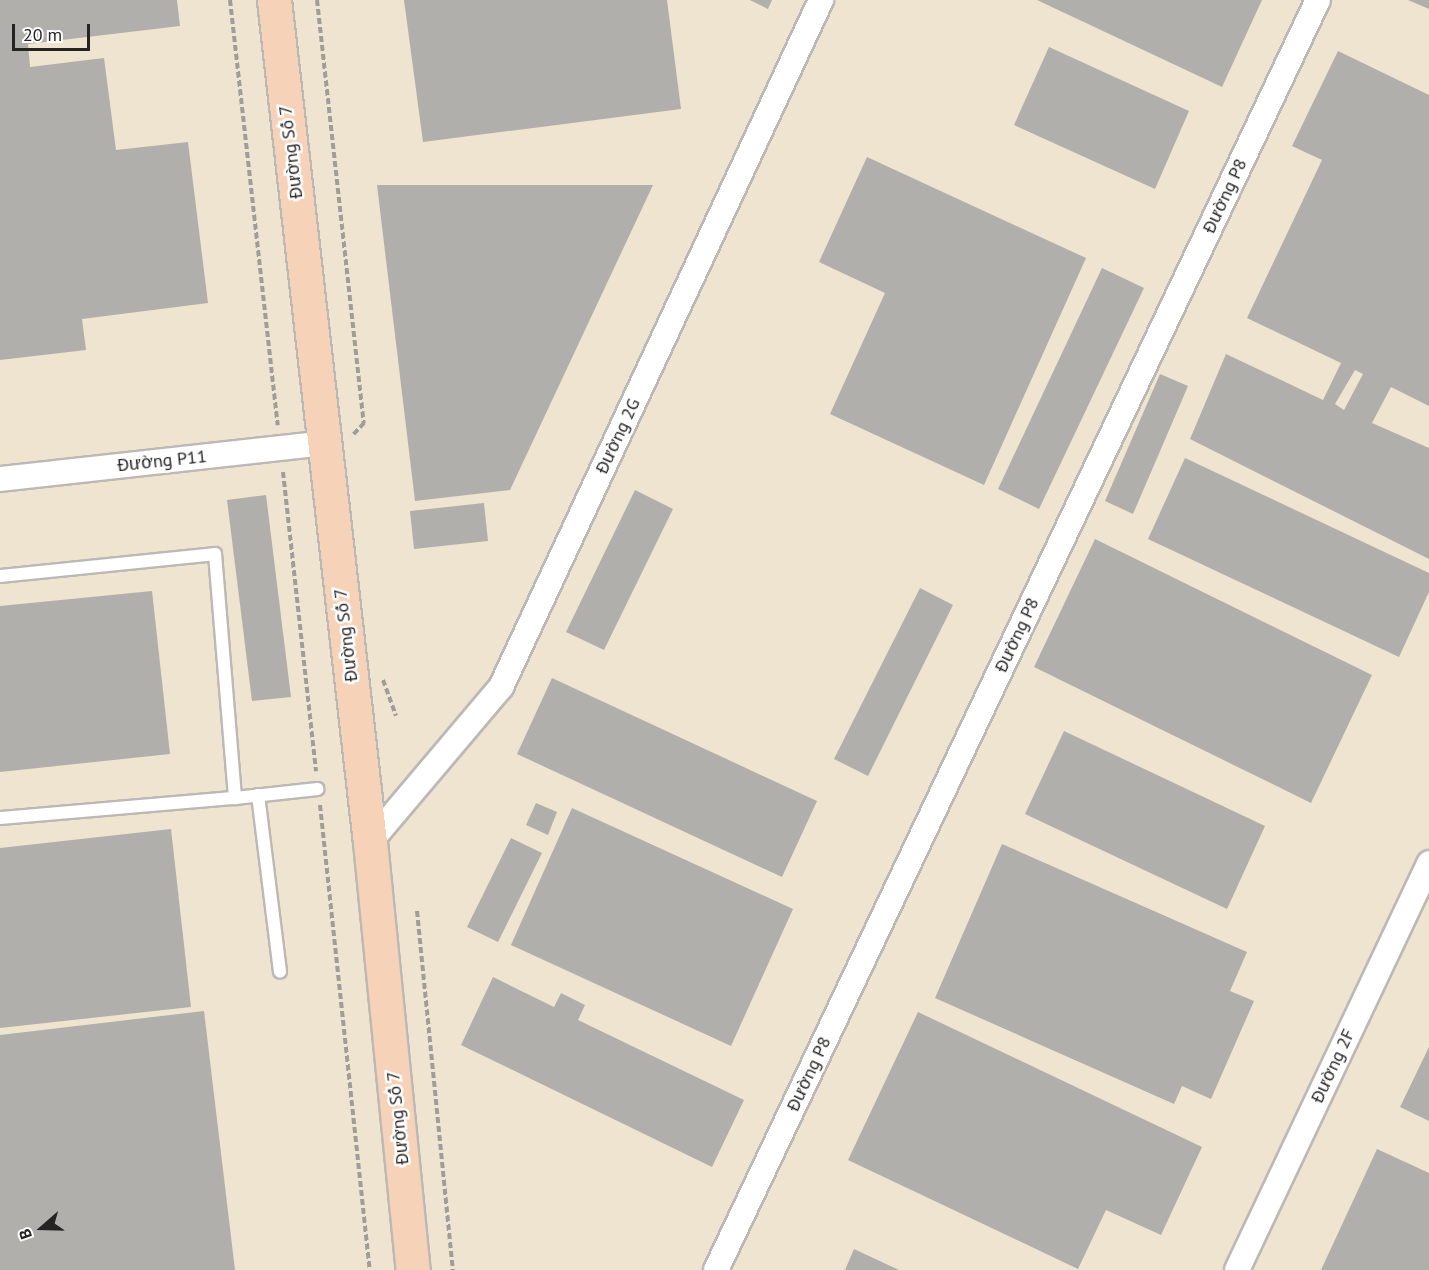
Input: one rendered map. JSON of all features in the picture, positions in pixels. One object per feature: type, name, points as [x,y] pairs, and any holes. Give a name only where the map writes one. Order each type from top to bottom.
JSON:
[{"type":"street","name":"Đường Số 7","points":[[273,0],[337,441],[370,842],[413,1270]]},
{"type":"street","name":"Đường 2G","points":[[370,842],[501,687],[821,0]]},
{"type":"street","name":"Đường P8","points":[[716,1270],[1318,0]]},
{"type":"street","name":"Đường P11","points":[[0,479],[337,441]]},
{"type":"street","name":"Đường 2F","points":[[1237,1270],[1429,863]]},
{"type":"lane","points":[[0,576],[215,554],[235,798]]},
{"type":"lane","points":[[0,818],[318,789]]},
{"type":"lane","points":[[258,795],[280,972]]},
{"type":"path","points":[[230,0],[370,1270]]},
{"type":"path","points":[[317,0],[364,423],[337,441]]},
{"type":"path","points":[[380,672],[396,716]]},
{"type":"path","points":[[417,911],[453,1270]]},
{"type":"shaded area","points":[[0,0],[1429,0],[1429,1270],[0,1270]]},
{"type":"building","points":[[0,0],[177,0],[180,26],[28,44],[30,67],[104,58],[116,150],[188,142],[208,303],[82,319],[86,350],[0,360]]},
{"type":"building","points":[[404,0],[667,0],[681,109],[423,142]]},
{"type":"building","points":[[750,0],[772,0],[768,9]]},
{"type":"building","points":[[1037,0],[1262,0],[1222,87]]},
{"type":"building","points":[[1408,0],[1429,0],[1429,9]]},
{"type":"building","points":[[1049,47],[1189,111],[1155,189],[1014,125]]},
{"type":"building","points":[[1338,51],[1429,95],[1429,406],[1391,387],[1372,423],[1429,448],[1429,559],[1190,439],[1226,354],[1323,400],[1341,363],[1247,318],[1322,160],[1292,146]],"holes":[[[1355,370],[1363,374],[1344,410],[1335,404]]]},
{"type":"building","points":[[867,157],[1086,258],[984,485],[830,414],[885,293],[819,262]]},
{"type":"building","points":[[377,185],[653,185],[510,490],[415,501]]},
{"type":"building","points":[[1102,268],[1144,288],[1039,509],[998,489]]},
{"type":"building","points":[[1160,374],[1188,386],[1133,514],[1105,501]]},
{"type":"building","points":[[1185,458],[1429,573],[1429,592],[1399,657],[1148,539]]},
{"type":"building","points":[[635,490],[673,509],[604,650],[566,632]]},
{"type":"building","points":[[266,495],[291,697],[252,701],[227,500]]},
{"type":"building","points":[[484,503],[488,541],[414,549],[410,511]]},
{"type":"building","points":[[1095,539],[1372,675],[1311,803],[1034,667]]},
{"type":"building","points":[[920,588],[953,605],[868,776],[834,759]]},
{"type":"building","points":[[152,591],[170,754],[0,772],[0,606]]},
{"type":"building","points":[[552,678],[817,801],[782,877],[517,754]]},
{"type":"building","points":[[1064,731],[1265,826],[1227,909],[1025,814]]},
{"type":"building","points":[[536,803],[557,812],[548,835],[526,825]]},
{"type":"building","points":[[572,808],[793,909],[731,1046],[511,945]]},
{"type":"building","points":[[171,829],[191,1007],[0,1028],[0,848]]},
{"type":"building","points":[[511,838],[542,853],[498,942],[467,927]]},
{"type":"building","points":[[1002,844],[1247,952],[1230,991],[1254,1001],[1211,1099],[1182,1086],[1174,1104],[935,998]]},
{"type":"building","points":[[493,977],[554,1007],[561,993],[585,1005],[578,1020],[744,1100],[712,1167],[461,1045]]},
{"type":"building","points":[[204,1011],[235,1270],[0,1270],[0,1035]]},
{"type":"building","points":[[918,1012],[1202,1147],[1161,1235],[1106,1210],[1078,1269],[848,1160]]},
{"type":"building","points":[[1429,1047],[1429,1121],[1400,1107]]},
{"type":"building","points":[[1377,1149],[1429,1173],[1429,1270],[1321,1270]]},
{"type":"building","points":[[854,1249],[899,1270],[845,1270]]}]
